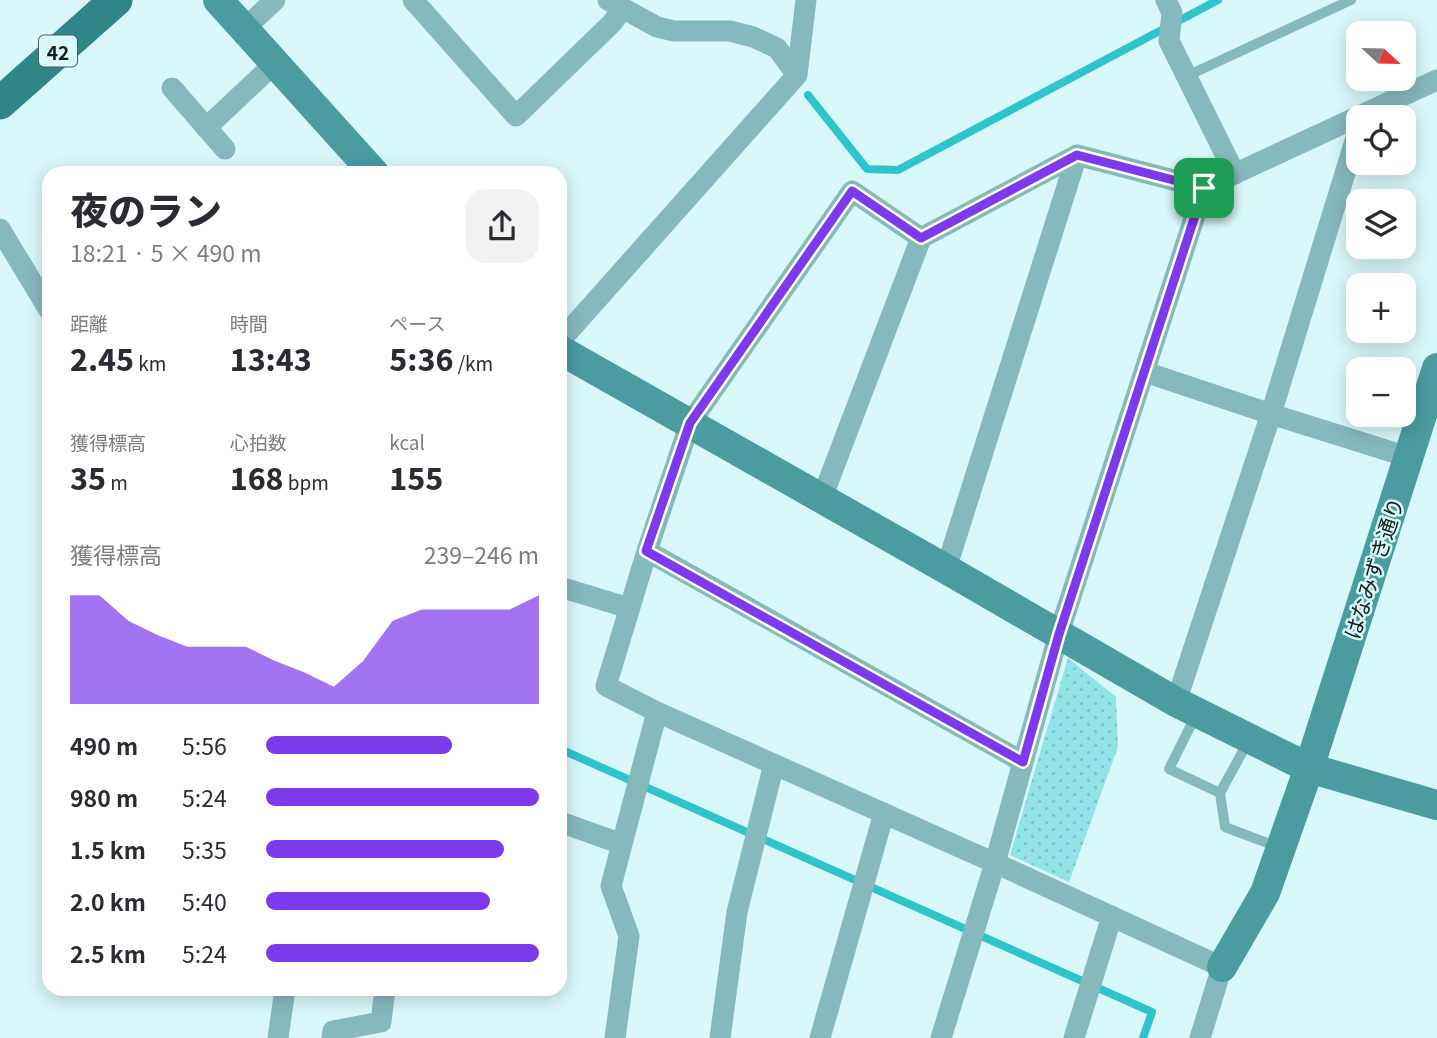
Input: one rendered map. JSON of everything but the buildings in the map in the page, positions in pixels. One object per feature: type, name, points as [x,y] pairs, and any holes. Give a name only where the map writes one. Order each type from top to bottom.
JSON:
[{"type":"main road","name":"42","points":[[0,103],[116,0]]},
{"type":"street","points":[[218,0],[368,166]]},
{"type":"street","points":[[244,29],[275,0]]},
{"type":"street","points":[[413,0],[516,116],[612,23],[616,4],[657,27],[674,31],[730,32],[753,37],[777,48],[797,75]]},
{"type":"street","points":[[567,333],[797,75],[806,0]]},
{"type":"street","points":[[1169,6],[1169,41],[1235,174]]},
{"type":"street","points":[[206,128],[275,63]]},
{"type":"street","points":[[1390,105],[1437,79]]},
{"type":"street","points":[[172,88],[225,149]]},
{"type":"street","points":[[822,498],[921,238],[1077,155],[1204,188],[1346,127]]},
{"type":"street","points":[[946,569],[1077,155]]},
{"type":"street","points":[[1187,707],[1271,414],[1346,170]]},
{"type":"street","points":[[941,1038],[995,863],[1059,634],[1204,188]]},
{"type":"street","points":[[921,238],[852,191],[690,423],[646,551],[606,686],[657,712],[1222,967],[1200,1038]]},
{"type":"street","points":[[0,229],[42,298]]},
{"type":"street","points":[[567,354],[1187,707],[1309,768],[1437,805]]},
{"type":"street","points":[[1145,372],[1408,457]]},
{"type":"street","name":"はなみずき通り","points":[[1222,967],[1265,893],[1309,768],[1436,372]]},
{"type":"street","points":[[646,551],[1023,762]]},
{"type":"street","points":[[567,589],[629,608]]},
{"type":"street","points":[[615,1038],[629,936],[611,886],[657,712]]},
{"type":"street","points":[[720,1038],[737,912],[774,764]]},
{"type":"street","points":[[820,1038],[884,813]]},
{"type":"street","points":[[567,824],[622,844]]},
{"type":"street","points":[[1074,1038],[1112,916]]},
{"type":"street","points":[[278,1038],[284,996]]},
{"type":"street","points":[[331,1038],[333,1031],[381,1022],[384,996]]},
{"type":"lane","points":[[1187,76],[1351,0]]},
{"type":"lane","points":[[1187,707],[1169,769],[1220,793]]},
{"type":"lane","points":[[1249,738],[1220,793],[1225,827],[1281,848]]},
{"type":"shaded area","points":[[1068,658],[1116,697],[1118,747],[1069,882],[1010,855]]},
{"type":"waterway","points":[[808,95],[867,169],[898,170],[1218,0]]},
{"type":"waterway","points":[[567,752],[1152,1012],[1143,1038]]},
{"type":"route","points":[[1077,155],[1204,188],[1059,634],[1023,762],[646,551],[690,423],[852,191],[921,238],[1077,155]]}]
